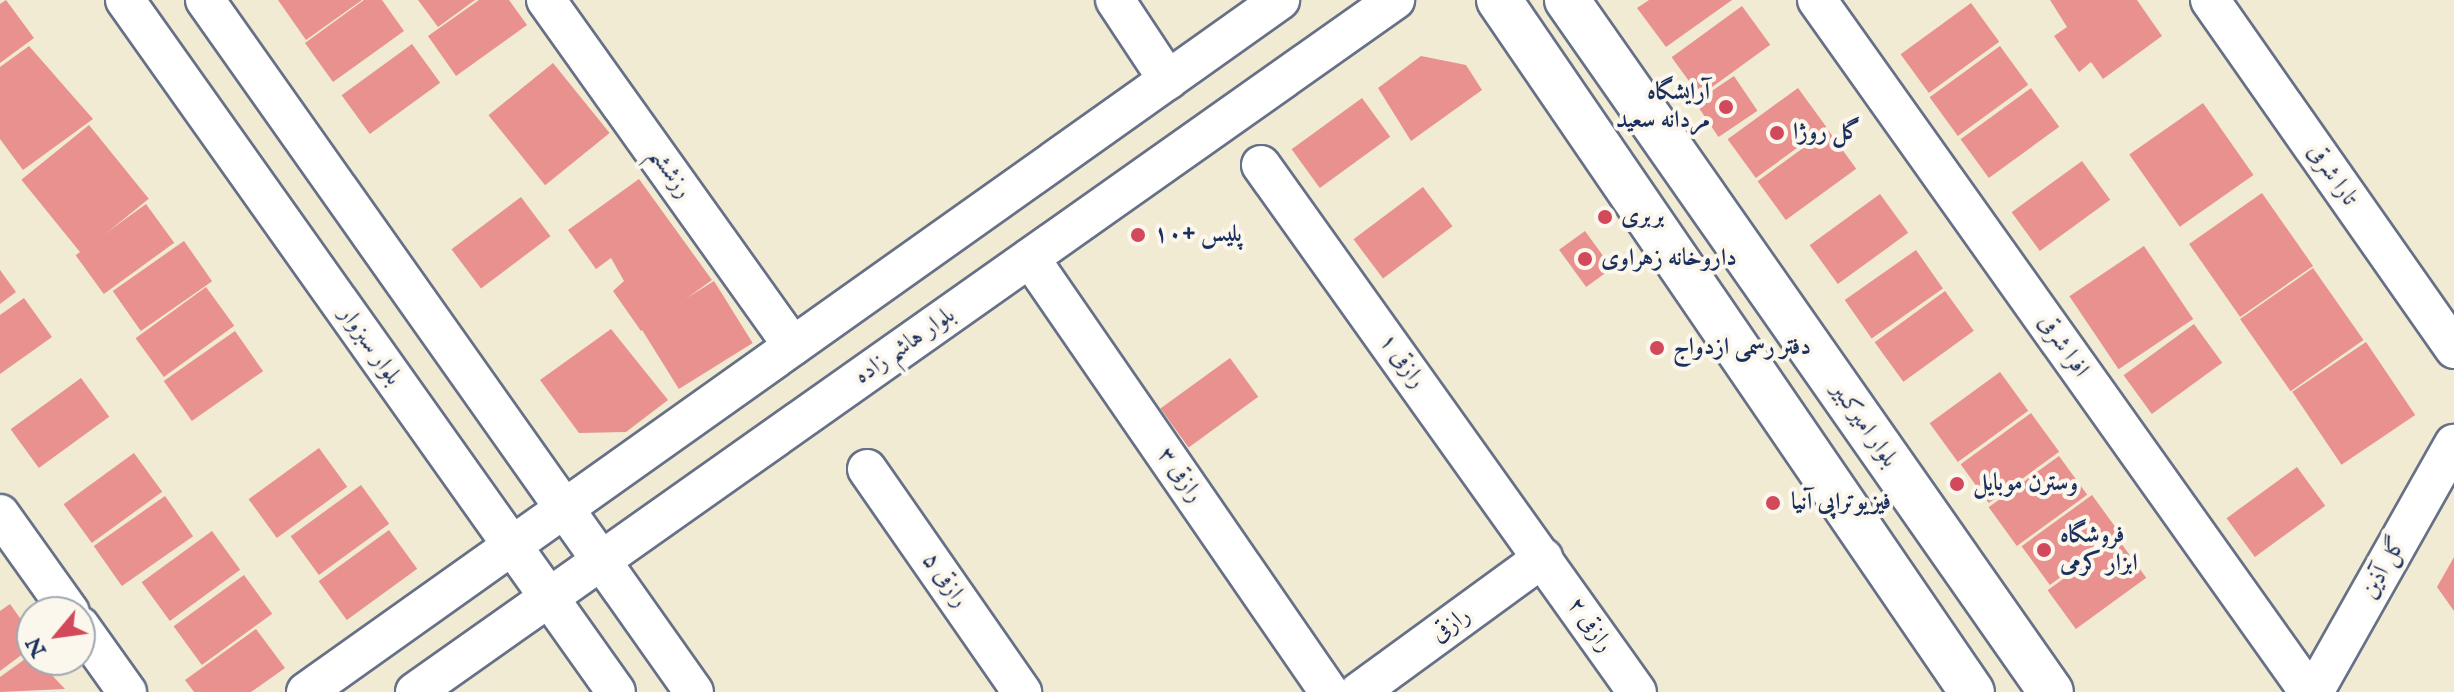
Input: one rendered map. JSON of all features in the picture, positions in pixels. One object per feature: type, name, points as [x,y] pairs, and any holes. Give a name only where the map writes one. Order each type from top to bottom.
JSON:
[{"type":"main road","points":[[1499,0],[1972,692]]},
{"type":"main road","name":"بلوار امیرکبیر","points":[[1567,0],[2051,692]]},
{"type":"street","name":"بلوار سبزوار","points":[[125,0],[616,692]]},
{"type":"street","points":[[205,0],[694,692]]},
{"type":"street","name":"رزششم","points":[[546,0],[793,346]]},
{"type":"street","points":[[1115,0],[1168,80]]},
{"type":"street","points":[[306,692],[1280,0]]},
{"type":"street","name":"بلوار هاشم زاده","points":[[415,692],[1395,0]]},
{"type":"street","name":"افرا شرقی","points":[[1817,0],[2311,692]]},
{"type":"street","name":"تارا شرقی","points":[[2210,0],[2454,349]]},
{"type":"street","name":"رازقی ۱","points":[[1261,165],[1543,558]]},
{"type":"street","name":"رازقی ۳","points":[[1030,258],[1329,692]]},
{"type":"street","name":"گل آذین","points":[[2311,692],[2454,444]]},
{"type":"street","name":"رازقی ۵","points":[[867,469],[1022,692]]},
{"type":"street","points":[[0,514],[59,596]]},
{"type":"street","name":"رازقی","points":[[1359,692],[1543,558]]},
{"type":"street","name":"رازقی ۲","points":[[1543,558],[1637,692]]},
{"type":"street","points":[[96,648],[127,692]]},
{"type":"building","points":[[6,0],[34,38],[0,63],[0,4]]},
{"type":"building","points":[[278,0],[362,0],[306,40]]},
{"type":"building","points":[[364,0],[382,0],[404,31],[333,82],[305,43]]},
{"type":"building","points":[[418,0],[475,0],[438,27]]},
{"type":"building","points":[[479,0],[509,0],[527,25],[456,76],[428,36]]},
{"type":"building","points":[[1649,0],[1732,0],[1666,47],[1637,8]]},
{"type":"building","points":[[2050,0],[2137,0],[2162,36],[2103,79],[2091,62],[2079,72],[2054,36],[2067,27]]},
{"type":"building","points":[[1971,3],[1999,42],[1929,93],[1901,54]]},
{"type":"building","points":[[1742,6],[1770,45],[1700,96],[1672,57]]},
{"type":"building","points":[[412,44],[440,83],[370,134],[342,95]]},
{"type":"building","points":[[29,46],[93,119],[23,170],[0,139],[0,67]]},
{"type":"building","points":[[2000,46],[2028,85],[1958,136],[1930,97]]},
{"type":"building","points":[[1421,56],[1466,65],[1482,90],[1411,141],[1378,88]]},
{"type":"building","points":[[553,63],[610,133],[545,185],[488,115]]},
{"type":"building","name":"آرایشگاه مردانه سعید","points":[[1734,76],[1757,111],[1719,137],[1695,102]]},
{"type":"building","name":"گل روژا","points":[[1798,88],[1826,127],[1756,178],[1728,139]]},
{"type":"building","points":[[2031,88],[2059,127],[1989,178],[1961,139]]},
{"type":"building","points":[[1362,98],[1390,137],[1320,188],[1292,149]]},
{"type":"building","points":[[2203,103],[2253,175],[2180,227],[2129,155]]},
{"type":"building","points":[[89,125],[149,199],[81,254],[21,180]]},
{"type":"building","points":[[1828,130],[1856,169],[1786,220],[1758,181]]},
{"type":"building","points":[[2082,161],[2110,200],[2040,251],[2012,212]]},
{"type":"building","points":[[639,179],[712,280],[641,331],[613,291],[624,281],[611,258],[596,269],[568,230]]},
{"type":"building","points":[[1423,187],[1452,226],[1383,278],[1354,239]]},
{"type":"building","points":[[2262,193],[2313,266],[2240,317],[2189,244]]},
{"type":"building","points":[[1880,194],[1908,233],[1838,284],[1810,245]]},
{"type":"building","points":[[521,197],[550,236],[481,288],[452,249]]},
{"type":"building","points":[[146,204],[174,243],[104,294],[76,255]]},
{"type":"building","name":"داروخانه زهراوی","points":[[1585,231],[1612,268],[1586,287],[1559,250]]},
{"type":"building","points":[[184,241],[212,281],[141,331],[113,291]]},
{"type":"building","points":[[2144,246],[2193,319],[2119,369],[2069,296]]},
{"type":"building","points":[[1916,250],[1943,289],[1872,338],[1845,300]]},
{"type":"building","points":[[2313,268],[2363,340],[2291,391],[2240,319]]},
{"type":"building","points":[[0,270],[16,292],[0,304]]},
{"type":"building","points":[[714,281],[753,343],[679,389],[640,327]]},
{"type":"building","points":[[206,287],[234,326],[164,377],[136,338]]},
{"type":"building","points":[[1945,291],[1974,331],[1903,382],[1875,342]]},
{"type":"building","points":[[24,298],[52,337],[0,374],[0,315]]},
{"type":"building","points":[[2194,324],[2222,363],[2152,414],[2124,375]]},
{"type":"building","points":[[611,329],[668,400],[626,432],[579,433],[540,380]]},
{"type":"building","points":[[235,331],[263,371],[192,421],[164,381]]},
{"type":"building","points":[[2366,342],[2415,415],[2341,465],[2292,392]]},
{"type":"building","points":[[1230,358],[1258,397],[1189,447],[1160,409]]},
{"type":"building","points":[[2000,372],[2028,411],[1958,462],[1930,423]]},
{"type":"building","points":[[81,378],[109,417],[39,468],[11,429]]},
{"type":"building","points":[[2031,413],[2059,452],[1989,503],[1961,464]]},
{"type":"building","points":[[319,448],[347,487],[277,538],[249,499]]},
{"type":"building","points":[[134,453],[162,492],[92,543],[64,504]]},
{"type":"building","points":[[2059,456],[2087,495],[2017,546],[1989,507]]},
{"type":"building","points":[[2297,467],[2325,506],[2255,557],[2227,518]]},
{"type":"building","points":[[361,485],[389,524],[319,575],[291,536]]},
{"type":"building","points":[[2092,495],[2120,534],[2050,585],[2022,546]]},
{"type":"building","points":[[165,496],[193,536],[122,586],[94,546]]},
{"type":"building","points":[[389,530],[417,569],[347,620],[319,581]]},
{"type":"building","points":[[212,531],[240,570],[170,621],[142,582]]},
{"type":"building","points":[[2118,539],[2146,578],[2076,629],[2048,590]]},
{"type":"building","points":[[2454,557],[2454,611],[2437,587]]},
{"type":"building","points":[[244,575],[272,614],[202,665],[174,626]]},
{"type":"building","points":[[10,604],[16,612],[16,659],[0,671],[0,611]]},
{"type":"building","points":[[256,629],[285,668],[251,692],[194,692],[185,680]]},
{"type":"building","points":[[16,666],[16,676],[53,676],[65,689],[0,692],[0,677]]},
{"type":"place","name":"آرایشگاه مردانه سعید","points":[[1726,107]]},
{"type":"place","name":"گل روژا","points":[[1777,133]]},
{"type":"place","name":"بربری","points":[[1605,217]]},
{"type":"place","name":"پلیس +۱۰","points":[[1138,235]]},
{"type":"place","name":"داروخانه زهراوی","points":[[1585,259]]},
{"type":"place","name":"دفتر رسمی ازدواج","points":[[1657,348]]},
{"type":"place","name":"وسترن موبایل","points":[[1957,484]]},
{"type":"place","name":"فیزیوتراپی آنیا","points":[[1773,503]]},
{"type":"place","name":"فروشگاه ابزار کرمی","points":[[2044,550]]}]
